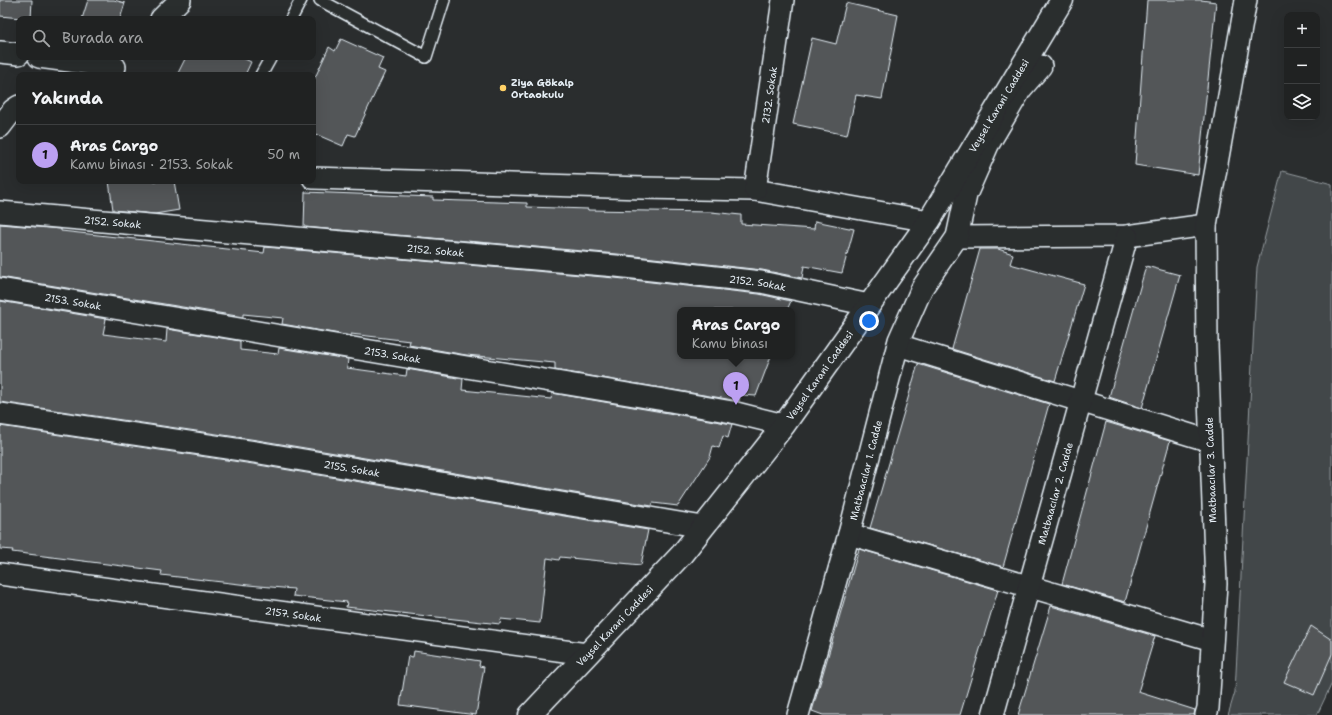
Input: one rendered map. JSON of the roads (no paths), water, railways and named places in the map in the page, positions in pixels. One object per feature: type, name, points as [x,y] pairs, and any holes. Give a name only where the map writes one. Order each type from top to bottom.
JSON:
[{"type":"main road","name":"Veysel Karani Caddesi","points":[[530,715],[682,554],[784,425],[929,221],[1062,0]]},
{"type":"street","points":[[164,16],[180,0]]},
{"type":"street","name":"2132. Sokak","points":[[756,190],[783,0]]},
{"type":"street","name":"Matbaacılar 3. Cadde","points":[[1206,715],[1208,708],[1216,584],[1207,344],[1206,225],[1246,0]]},
{"type":"street","points":[[0,52],[16,54]]},
{"type":"street","points":[[87,60],[119,62]]},
{"type":"street","points":[[94,72],[119,62]]},
{"type":"street","points":[[1041,66],[1021,89],[988,145],[966,195],[957,237],[1127,236],[1206,225]]},
{"type":"street","points":[[0,127],[16,108]]},
{"type":"street","points":[[316,178],[756,190],[929,221]]},
{"type":"street","name":"2152. Sokak","points":[[0,212],[624,267],[761,282],[869,305]]},
{"type":"street","name":"Matbaacılar 2. Cadde","points":[[993,715],[1127,236]]},
{"type":"street","name":"Matbaacılar 1. Cadde","points":[[798,715],[850,534],[898,344],[922,288],[957,237]]},
{"type":"street","name":"2153. Sokak","points":[[0,289],[670,401],[732,412],[784,425]]},
{"type":"street","points":[[898,344],[1210,441]]},
{"type":"street","name":"2155. Sokak","points":[[0,414],[255,452],[703,527]]},
{"type":"street","points":[[850,534],[1212,640]]},
{"type":"street","name":"2157. Sokak","points":[[0,574],[587,654]]},
{"type":"lane","points":[[293,16],[301,0]]},
{"type":"lane","points":[[320,0],[426,57],[444,0]]},
{"type":"lane","points":[[263,72],[269,60]]},
{"type":"place","name":"Ziya Gökalp Ortaokulu","points":[[503,88]]},
{"type":"place","name":"Aras Cargo","points":[[736,405]]}]
